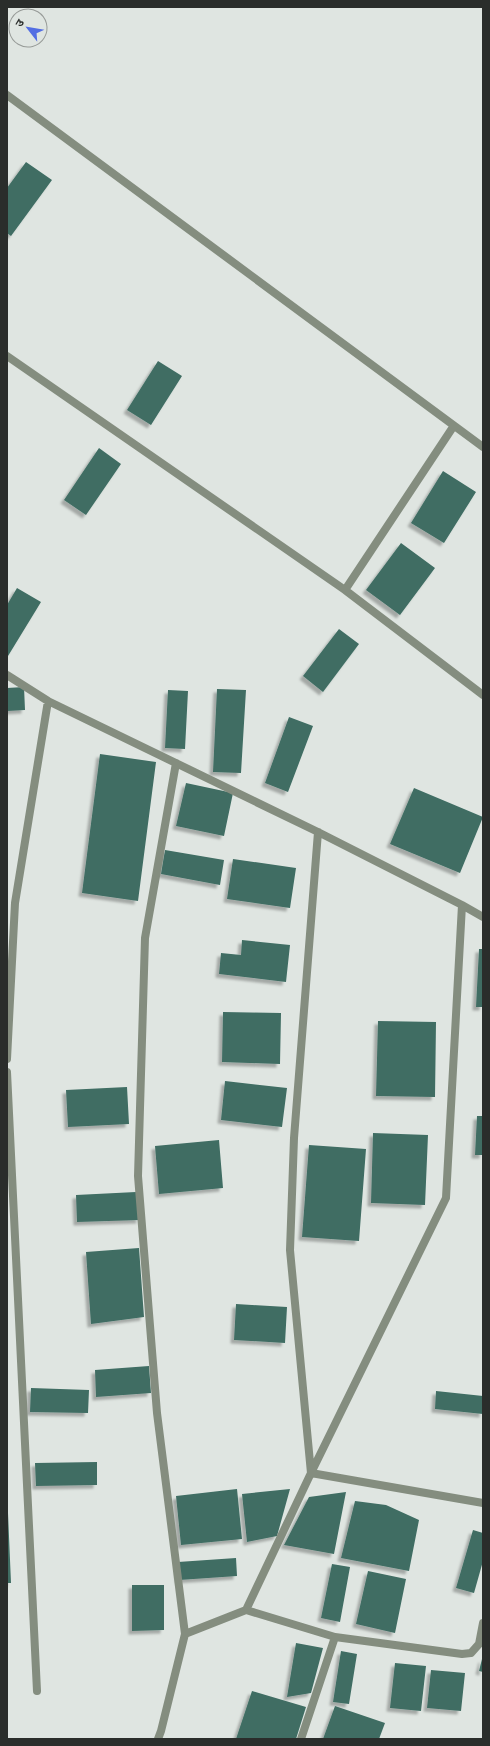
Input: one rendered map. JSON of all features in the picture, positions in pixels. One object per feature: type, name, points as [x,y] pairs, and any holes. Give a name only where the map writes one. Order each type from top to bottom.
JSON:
[{"type":"street","points":[[7,95],[483,447]]},
{"type":"street","points":[[7,356],[345,590],[483,696]]},
{"type":"street","points":[[345,590],[454,427]]},
{"type":"street","points":[[7,675],[48,701],[318,832],[483,917]]},
{"type":"street","points":[[7,1059],[15,903],[48,701]]},
{"type":"street","points":[[158,1739],[185,1634],[157,1413],[138,1176],[145,938],[176,763]]},
{"type":"street","points":[[311,1474],[290,1250],[294,1138],[318,832]]},
{"type":"street","points":[[246,1610],[446,1198],[462,905]]},
{"type":"street","points":[[7,1072],[38,1691]]},
{"type":"street","points":[[311,1474],[483,1503]]},
{"type":"street","points":[[185,1634],[246,1610],[335,1637],[462,1654],[472,1653],[479,1644],[483,1623]]},
{"type":"street","points":[[301,1739],[335,1637]]},
{"type":"building","points":[[26,162],[52,180],[11,236],[7,233],[7,188]]},
{"type":"building","points":[[158,361],[182,376],[151,425],[127,410]]},
{"type":"building","points":[[99,448],[121,464],[86,515],[64,500]]},
{"type":"building","points":[[443,471],[476,492],[444,543],[411,523]]},
{"type":"building","points":[[401,543],[435,568],[400,615],[366,590]]},
{"type":"building","points":[[17,588],[41,602],[7,656],[7,605]]},
{"type":"building","points":[[339,629],[359,644],[323,692],[303,676]]},
{"type":"building","points":[[24,687],[25,710],[7,711],[7,688]]},
{"type":"building","points":[[217,689],[246,690],[241,773],[213,772]]},
{"type":"building","points":[[168,690],[188,691],[185,749],[165,748]]},
{"type":"building","points":[[289,717],[313,726],[288,792],[265,783]]},
{"type":"building","points":[[100,754],[156,762],[138,901],[82,893]]},
{"type":"building","points":[[186,783],[233,793],[224,836],[176,826]]},
{"type":"building","points":[[414,788],[483,817],[460,873],[390,844]]},
{"type":"building","points":[[165,850],[224,860],[220,885],[161,874]]},
{"type":"building","points":[[233,859],[296,868],[290,908],[227,899]]},
{"type":"building","points":[[242,940],[290,945],[286,982],[219,974],[221,953],[241,955]]},
{"type":"building","points":[[479,949],[483,949],[483,1007],[476,1007]]},
{"type":"building","points":[[223,1012],[281,1013],[280,1064],[222,1062]]},
{"type":"building","points":[[378,1021],[436,1022],[435,1097],[376,1096]]},
{"type":"building","points":[[225,1081],[287,1088],[282,1127],[221,1120]]},
{"type":"building","points":[[127,1087],[129,1124],[68,1127],[66,1090]]},
{"type":"building","points":[[477,1116],[483,1116],[483,1155],[475,1155]]},
{"type":"building","points":[[373,1133],[428,1135],[425,1205],[371,1203]]},
{"type":"building","points":[[219,1140],[223,1188],[159,1194],[155,1146]]},
{"type":"building","points":[[309,1145],[366,1149],[359,1241],[302,1237]]},
{"type":"building","points":[[136,1192],[140,1220],[77,1222],[76,1195]]},
{"type":"building","points":[[139,1248],[144,1317],[91,1324],[86,1252]]},
{"type":"building","points":[[236,1304],[287,1307],[285,1343],[234,1340]]},
{"type":"building","points":[[149,1366],[151,1393],[96,1397],[95,1370]]},
{"type":"building","points":[[31,1388],[89,1390],[88,1413],[30,1412]]},
{"type":"building","points":[[436,1391],[483,1396],[483,1414],[435,1409]]},
{"type":"building","points":[[97,1462],[97,1485],[36,1486],[35,1463]]},
{"type":"building","points":[[237,1489],[242,1539],[181,1545],[176,1496]]},
{"type":"building","points":[[290,1489],[277,1536],[247,1542],[242,1494]]},
{"type":"building","points":[[346,1492],[334,1554],[284,1545],[309,1497]]},
{"type":"building","points":[[355,1501],[386,1505],[419,1520],[409,1571],[341,1558]]},
{"type":"building","points":[[8,1513],[11,1583],[7,1583]]},
{"type":"building","points":[[473,1530],[483,1533],[483,1561],[474,1593],[456,1588]]},
{"type":"building","points":[[236,1558],[237,1576],[179,1580],[178,1562]]},
{"type":"building","points":[[332,1564],[350,1567],[340,1622],[321,1618]]},
{"type":"building","points":[[368,1571],[406,1579],[395,1633],[356,1624]]},
{"type":"building","points":[[132,1585],[164,1585],[164,1630],[132,1631]]},
{"type":"building","points":[[296,1643],[323,1648],[311,1693],[287,1697]]},
{"type":"building","points":[[341,1651],[357,1654],[349,1704],[333,1702]]},
{"type":"building","points":[[483,1659],[483,1672],[479,1671]]},
{"type":"building","points":[[395,1663],[426,1666],[421,1711],[390,1708]]},
{"type":"building","points":[[431,1670],[465,1673],[461,1711],[427,1708]]},
{"type":"building","points":[[252,1691],[306,1707],[296,1739],[236,1739]]},
{"type":"building","points":[[335,1706],[385,1723],[379,1739],[323,1739]]}]
